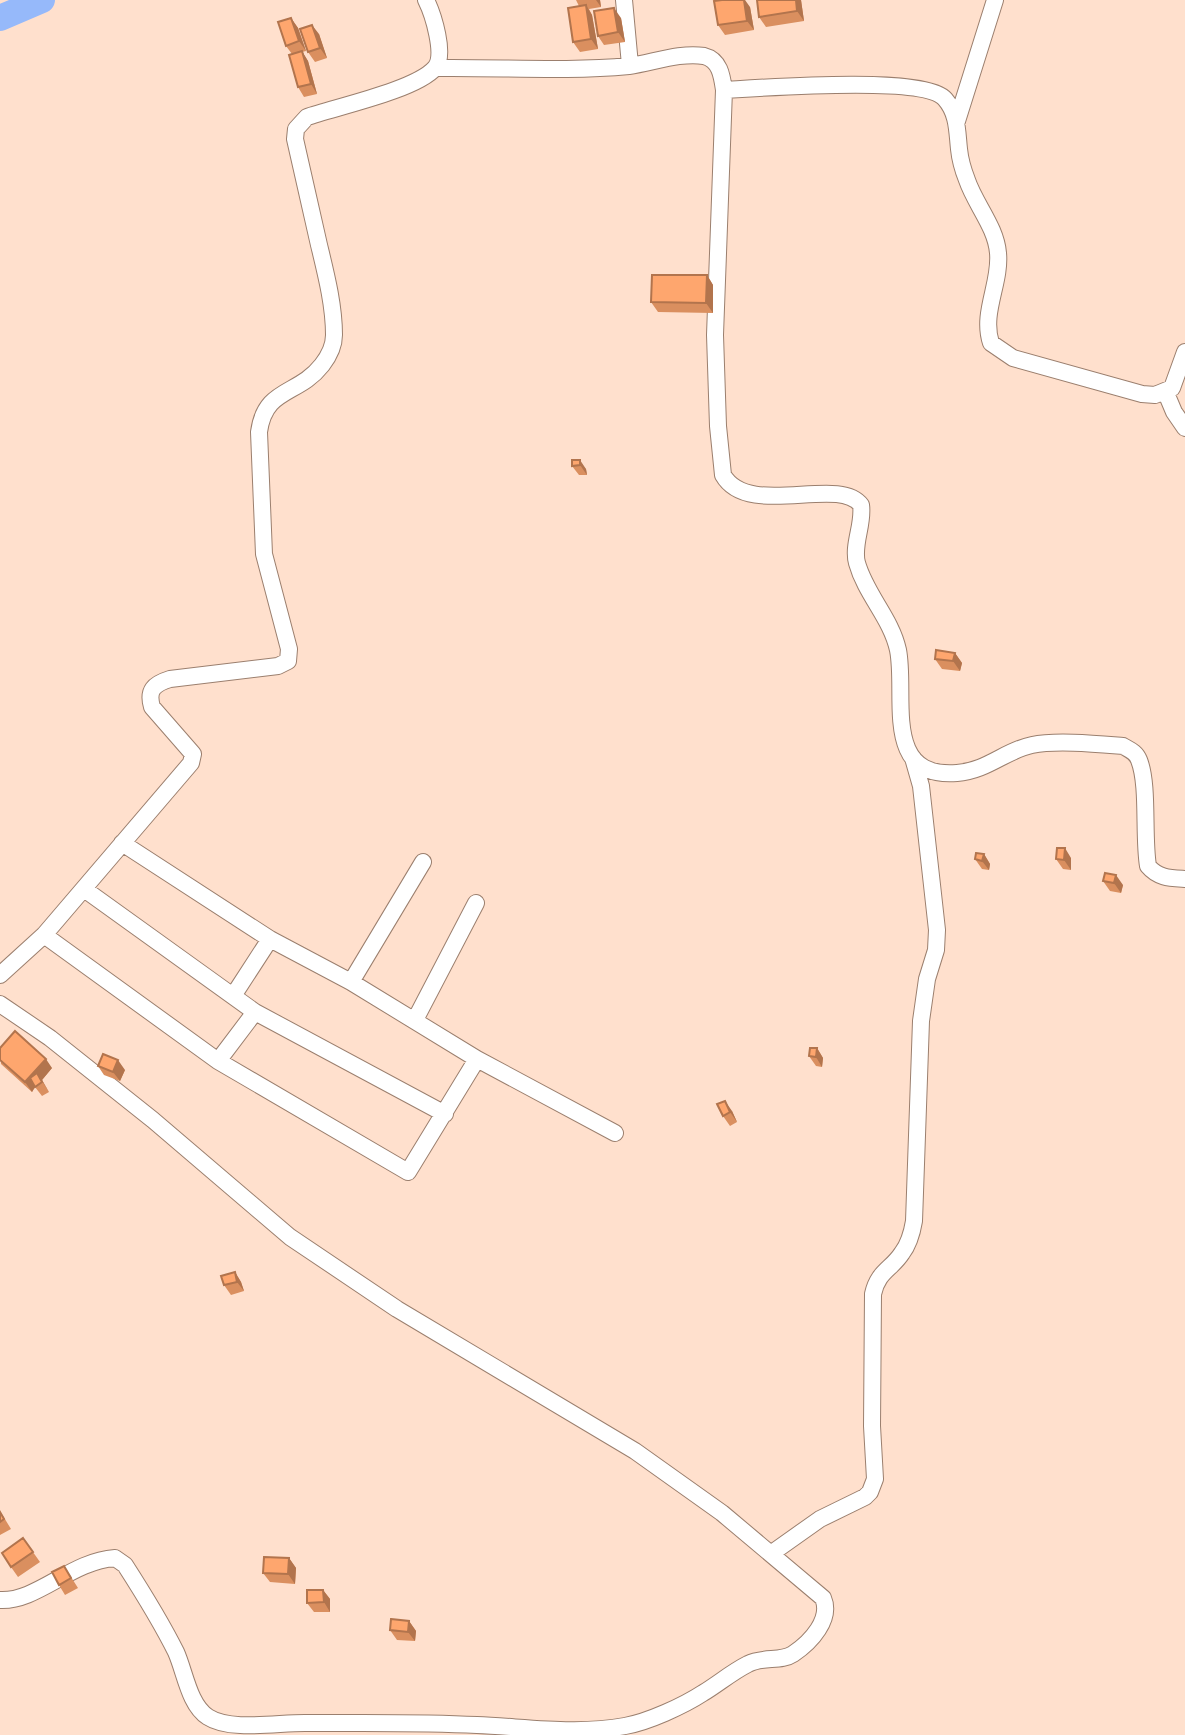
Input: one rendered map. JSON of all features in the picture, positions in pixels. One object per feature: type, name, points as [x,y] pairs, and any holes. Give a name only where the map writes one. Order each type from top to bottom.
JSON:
[{"type":"street","points":[[426,0],[440,55],[436,68]]},
{"type":"street","points":[[624,0],[630,65]]},
{"type":"street","points":[[995,0],[957,121],[959,152],[966,178],[992,232],[998,253],[988,322],[991,343],[1013,358],[1080,378],[1155,395],[1166,393],[1172,388],[1185,352]]},
{"type":"street","points":[[0,975],[44,935],[193,758],[189,748],[152,707],[149,698],[157,683],[170,679],[278,666],[288,661],[264,554],[259,432],[261,416],[277,397],[308,379],[321,367],[331,353],[335,338],[329,285],[295,139],[296,129],[307,117],[403,86],[436,68],[543,69],[630,65],[703,56],[719,66],[724,90],[715,335],[718,426],[723,475],[728,484],[735,489],[756,494],[851,496],[861,505],[862,522],[856,559],[873,597],[892,627],[901,677],[900,727],[904,745],[925,768],[942,774],[960,773],[989,765],[1030,745],[1123,746],[1133,751],[1139,759],[1148,866],[1154,874],[1165,878],[1185,878]]},
{"type":"street","points":[[724,90],[790,86],[906,86],[929,90],[944,97],[957,121]]},
{"type":"street","points":[[1166,393],[1185,428]]},
{"type":"street","points":[[772,1553],[820,1519],[864,1497],[870,1492],[875,1479],[872,1426],[873,1293],[881,1273],[902,1254],[910,1241],[914,1222],[921,1021],[936,940],[934,895],[914,758]]},
{"type":"street","points":[[122,843],[270,939],[351,982],[477,1059],[615,1133]]},
{"type":"street","points":[[351,982],[423,862]]},
{"type":"street","points":[[84,889],[255,1012],[445,1114]]},
{"type":"street","points":[[415,1020],[476,903]]},
{"type":"street","points":[[44,935],[218,1061],[408,1172],[477,1059]]},
{"type":"street","points":[[233,996],[270,939]]},
{"type":"street","points":[[0,1004],[50,1038],[153,1120],[290,1237],[397,1309],[635,1451],[723,1513],[823,1598],[827,1614],[808,1641],[792,1655],[762,1658],[747,1664],[699,1696],[629,1726],[597,1730],[473,1724],[232,1725],[216,1722],[199,1709],[176,1652],[125,1565],[115,1558],[88,1563],[11,1601],[0,1600]]},
{"type":"street","points":[[218,1061],[255,1012]]},
{"type":"building","points":[[744,0],[747,21],[718,25],[714,1]]},
{"type":"building","points":[[757,0],[796,0],[797,11],[759,17]]},
{"type":"building","points":[[586,5],[591,39],[573,42],[568,8]]},
{"type":"building","points":[[614,8],[618,32],[598,36],[594,11]]},
{"type":"building","points":[[291,18],[299,41],[286,46],[278,22]]},
{"type":"building","points":[[312,25],[320,48],[308,52],[300,29]]},
{"type":"building","points":[[302,51],[311,84],[298,87],[289,55]]},
{"type":"building","points":[[652,275],[707,275],[706,303],[651,302]]},
{"type":"building","points":[[572,460],[580,460],[580,465],[572,466]]},
{"type":"building","points":[[936,650],[955,653],[953,661],[935,659]]},
{"type":"building","points":[[1057,848],[1065,848],[1064,860],[1056,859]]},
{"type":"building","points":[[976,853],[984,854],[982,861],[975,859]]},
{"type":"building","points":[[1105,873],[1116,875],[1114,883],[1103,881]]},
{"type":"building","points":[[15,1031],[46,1059],[25,1082],[0,1060],[0,1048]]},
{"type":"building","points":[[810,1048],[817,1048],[816,1057],[809,1056]]},
{"type":"building","points":[[103,1054],[118,1060],[113,1072],[98,1066]]},
{"type":"building","points":[[37,1073],[42,1082],[35,1087],[30,1078]]},
{"type":"building","points":[[725,1101],[730,1112],[723,1116],[717,1104]]},
{"type":"building","points":[[235,1272],[237,1282],[224,1285],[221,1276]]},
{"type":"building","points":[[23,1538],[33,1552],[11,1567],[2,1553]]},
{"type":"building","points":[[264,1557],[289,1558],[288,1574],[263,1573]]},
{"type":"building","points":[[64,1566],[71,1578],[59,1585],[52,1572]]},
{"type":"building","points":[[307,1590],[323,1590],[324,1602],[307,1603]]},
{"type":"building","points":[[391,1619],[409,1621],[408,1632],[390,1630]]},
{"type":"waterway","points":[[0,18],[42,0]]}]
